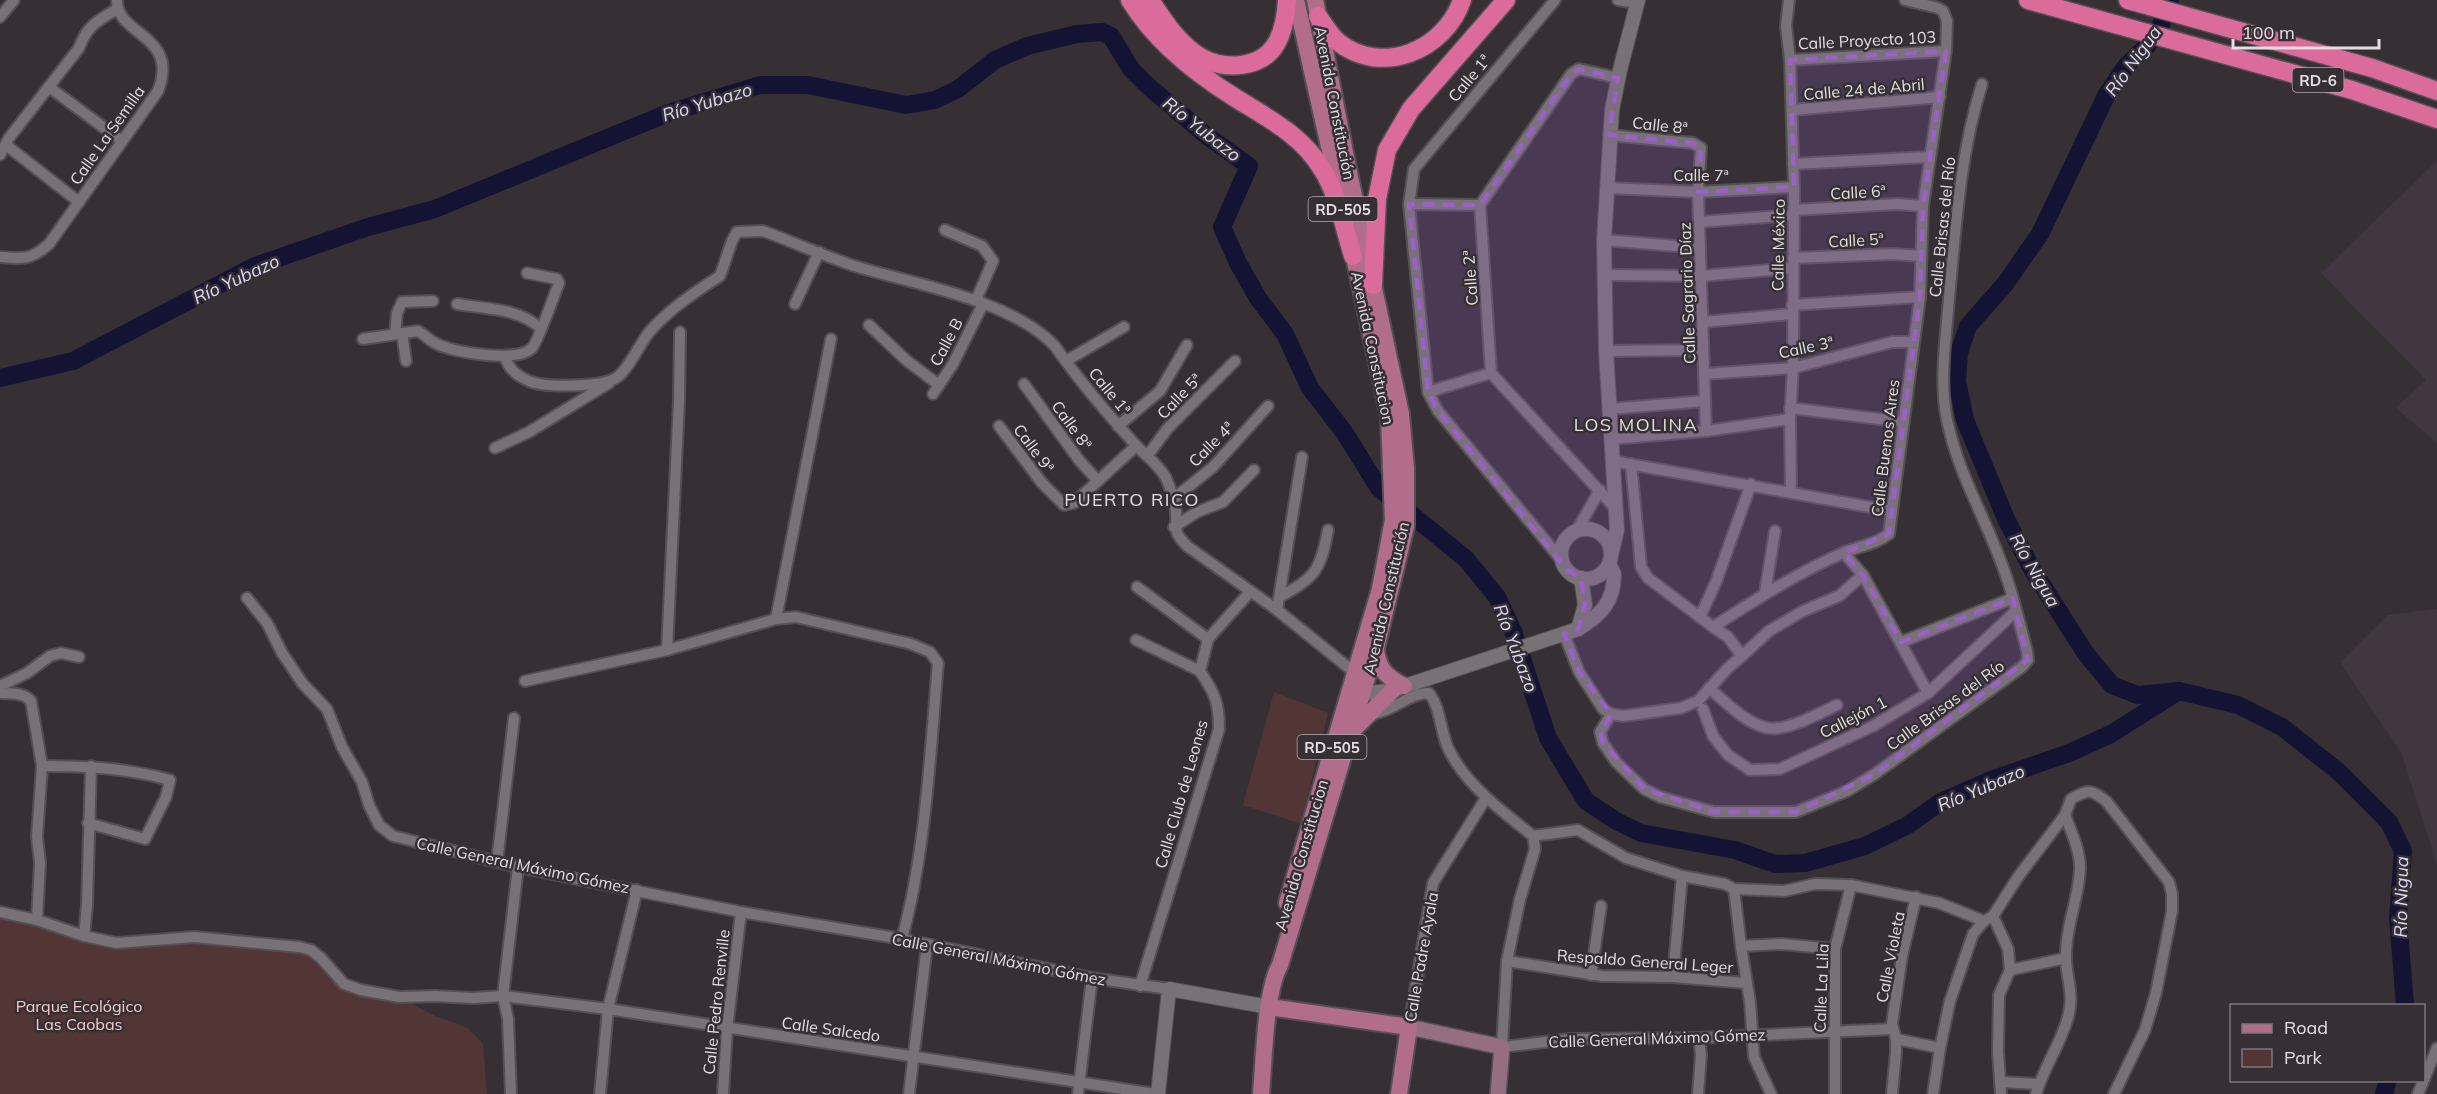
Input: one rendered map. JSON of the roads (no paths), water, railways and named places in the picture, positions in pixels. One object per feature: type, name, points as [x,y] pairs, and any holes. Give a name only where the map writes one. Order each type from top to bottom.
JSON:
[{"type":"highway","points":[[1130,0],[1166,45],[1198,73],[1273,120],[1290,132],[1307,149],[1323,170],[1353,256]]},
{"type":"highway","points":[[1150,0],[1169,29],[1185,45],[1201,57],[1227,66],[1253,62],[1267,55],[1276,45],[1283,29],[1287,0]]},
{"type":"highway","points":[[1317,8],[1338,42],[1370,57],[1394,57],[1410,54],[1423,48],[1446,30],[1458,12],[1462,0]]},
{"type":"highway","points":[[1373,285],[1377,199],[1387,150],[1411,108],[1506,0]]},
{"type":"highway","name":"RD-6","points":[[2028,0],[2352,90],[2437,119]]},
{"type":"highway","name":"RD-6","points":[[2128,0],[2372,68],[2437,91]]},
{"type":"main road","name":"Avenida Constitucion","points":[[1275,974],[1272,964],[1281,925],[1356,684],[1380,589],[1400,523],[1395,416],[1353,256],[1296,0]]},
{"type":"main road","name":"Avenida Constitución","points":[[1317,8],[1373,285],[1395,416]]},
{"type":"main road","name":"Avenida Constitución","points":[[1275,974],[1280,965],[1351,732],[1363,711],[1356,684],[1376,648],[1400,523]]},
{"type":"main road","points":[[1363,711],[1402,687],[1383,673],[1376,648]]},
{"type":"main road","name":"RD-505","points":[[1261,1094],[1269,1007],[1275,974]]},
{"type":"main road","name":"Calle General Máximo Gómez","points":[[1269,1007],[1409,1027],[1502,1047]]},
{"type":"main road","name":"Calle Padre Ayala","points":[[1399,1094],[1409,1027]]},
{"type":"main road","points":[[1498,1094],[1502,1047]]},
{"type":"street","points":[[0,17],[14,0]]},
{"type":"street","name":"Calle 1ª","points":[[1555,0],[1414,170],[1409,204],[1428,392],[1438,411],[1563,562]]},
{"type":"street","points":[[1254,470],[1222,502],[1197,512],[1174,527],[1179,537],[1187,546],[1277,610],[1356,684],[1371,693],[1402,687],[1542,642],[1578,629],[1597,617],[1610,597],[1614,574],[1610,560],[1609,545],[1596,531],[1577,530],[1563,543],[1561,553],[1567,570],[1581,578],[1592,578],[1602,573],[1610,560],[1617,530],[1606,351],[1604,240],[1609,135],[1618,78],[1637,2],[1618,0]]},
{"type":"street","name":"Calle México","points":[[1789,0],[1786,26],[1790,60],[1794,187],[1791,492]]},
{"type":"street","name":"Calle Buenos Aires","points":[[1713,627],[1765,593],[1844,553],[1880,542],[1889,534],[1920,297],[1923,207],[1940,98],[1947,21],[1943,11],[1933,6],[1905,0]]},
{"type":"street","points":[[0,155],[79,48],[85,31],[117,5]]},
{"type":"street","name":"Calle La Semilla","points":[[0,257],[28,258],[49,244],[158,91],[163,77],[161,58],[147,38],[121,17],[117,5]]},
{"type":"street","name":"Calle Proyecto 103","points":[[1790,60],[1946,51]]},
{"type":"street","points":[[1409,204],[1480,205],[1571,74],[1579,69],[1618,78]]},
{"type":"street","name":"Calle Brisas del Río","points":[[1611,714],[1600,732],[1603,744],[1616,762],[1644,789],[1660,797],[1714,812],[1796,812],[1847,791],[1875,774],[2022,667],[2028,660],[2005,571],[1957,456],[1947,418],[1944,385],[1955,223],[1964,153],[1982,84]]},
{"type":"street","points":[[49,87],[122,141]]},
{"type":"street","name":"Calle 24 de Abril","points":[[1792,110],[1940,98]]},
{"type":"street","name":"Calle 8ª","points":[[1609,135],[1693,143],[1701,148],[1701,154]]},
{"type":"street","points":[[6,145],[79,202]]},
{"type":"street","name":"Calle Sagrario Díaz","points":[[1701,154],[1698,192],[1706,431]]},
{"type":"street","points":[[1793,164],[1929,157]]},
{"type":"street","name":"Calle 7ª","points":[[1608,188],[1698,192],[1794,187]]},
{"type":"street","name":"Calle 6ª","points":[[1699,222],[1897,204],[1923,207]]},
{"type":"street","name":"Calle 2ª","points":[[1480,205],[1491,373]]},
{"type":"street","name":"Calle B","points":[[869,325],[936,389],[953,364],[980,302],[993,261],[982,246],[945,230]]},
{"type":"street","name":"Calle 1ª","points":[[616,378],[663,317],[699,288],[720,276],[737,232],[763,231],[859,267],[980,302],[1043,333],[1118,426],[1136,446],[1148,455],[1166,478],[1176,512],[1174,527]]},
{"type":"street","points":[[1604,240],[1700,248]]},
{"type":"street","points":[[795,304],[819,252]]},
{"type":"street","name":"Calle 5ª","points":[[1604,275],[1701,276],[1793,263],[1892,254],[1921,256]]},
{"type":"street","points":[[363,339],[418,331],[436,344],[468,352],[505,356],[530,350],[536,342],[558,281],[527,273]]},
{"type":"street","points":[[1702,322],[1920,297]]},
{"type":"street","points":[[406,361],[398,333],[397,313],[402,302],[433,301]]},
{"type":"street","points":[[457,304],[518,314],[530,318],[540,328]]},
{"type":"street","points":[[1066,361],[1124,327]]},
{"type":"street","points":[[667,650],[679,402],[680,332]]},
{"type":"street","points":[[776,619],[831,339]]},
{"type":"street","name":"Calle 3ª","points":[[1704,374],[1793,368],[1892,342],[1913,342]]},
{"type":"street","points":[[1118,426],[1160,391],[1187,345]]},
{"type":"street","points":[[1606,351],[1703,350]]},
{"type":"street","points":[[505,356],[511,370],[531,382],[554,385],[597,384],[616,378]]},
{"type":"street","name":"Calle 5ª","points":[[1148,455],[1168,428],[1235,361]]},
{"type":"street","points":[[1428,392],[1491,373],[1616,509]]},
{"type":"street","points":[[495,448],[529,432],[616,378]]},
{"type":"street","name":"Calle 8ª","points":[[1024,384],[1079,460],[1098,481]]},
{"type":"street","points":[[1610,409],[1705,401]]},
{"type":"street","name":"Calle 4ª","points":[[1172,500],[1214,467],[1268,406]]},
{"type":"street","points":[[1611,439],[1706,431],[1790,414],[1904,422]]},
{"type":"street","name":"Calle 9ª","points":[[999,426],[1042,483],[1064,505],[1074,503],[1098,481]]},
{"type":"street","points":[[1098,481],[1136,446]]},
{"type":"street","points":[[1277,610],[1302,457]]},
{"type":"street","points":[[1612,460],[1892,511]]},
{"type":"street","points":[[1631,464],[1641,567],[1648,578],[1728,637],[1742,656]]},
{"type":"street","points":[[1700,617],[1716,582],[1751,484]]},
{"type":"street","points":[[1577,530],[1599,490]]},
{"type":"street","points":[[1281,596],[1311,578],[1323,555],[1328,530]]},
{"type":"street","points":[[1765,593],[1775,531]]},
{"type":"street","points":[[1844,553],[1863,575],[1928,693]]},
{"type":"street","points":[[1564,634],[1579,672],[1603,709],[1611,714],[1623,716],[1682,708],[1698,701],[1769,631],[1803,611],[1839,596],[1863,575]]},
{"type":"street","points":[[1578,629],[1585,605],[1581,578]]},
{"type":"street","points":[[1137,587],[1208,639]]},
{"type":"street","points":[[1136,639],[1200,671],[1208,639],[1250,592]]},
{"type":"street","name":"Calle General Máximo Gómez","points":[[247,598],[267,623],[282,653],[303,684],[327,709],[342,747],[362,782],[378,825],[393,836],[518,867],[741,912],[902,939],[1092,978],[1269,1007]]},
{"type":"street","points":[[1901,642],[2013,598]]},
{"type":"street","name":"Callejón 1","points":[[1703,709],[1713,736],[1728,755],[1750,770],[1780,769],[1873,726],[1928,693],[2016,611]]},
{"type":"street","points":[[525,681],[667,650],[776,619],[796,617],[911,644],[930,651],[938,663],[918,872],[902,939]]},
{"type":"street","points":[[0,686],[27,673],[50,656],[61,653],[79,657]]},
{"type":"street","name":"Calle Club de Leones","points":[[1140,986],[1218,729],[1219,707],[1214,693],[1200,671]]},
{"type":"street","points":[[1709,688],[1747,718],[1768,729],[1786,726],[1837,705]]},
{"type":"street","points":[[0,693],[20,695],[31,701],[42,766],[37,837],[40,863],[37,920]]},
{"type":"street","points":[[1363,711],[1380,713],[1420,693],[1429,693],[1434,699],[1442,734],[1455,763],[1485,798],[1533,836],[1535,849],[1520,899],[1507,961],[1502,1047]]},
{"type":"street","points":[[497,862],[514,718]]},
{"type":"street","points":[[42,766],[91,766],[141,772],[170,780],[166,797],[145,839],[88,823]]},
{"type":"street","points":[[84,936],[91,766]]},
{"type":"street","points":[[1933,1094],[1950,1001],[1973,934],[1989,919],[2065,815],[2070,799],[2085,791],[2094,792],[2107,802],[2169,882],[2172,894],[2172,910],[2156,993],[2145,1030],[2114,1094]]},
{"type":"street","name":"Calle Padre Ayala","points":[[1409,1027],[1433,883],[1485,798]]},
{"type":"street","points":[[2001,1082],[2038,1089],[2069,1015],[2071,983],[2066,958],[2067,931],[2077,892],[2080,866],[2065,815]]},
{"type":"street","points":[[1533,836],[1578,830],[1626,858],[1682,876],[1725,884],[1734,889],[1784,891],[1815,884],[1851,885],[1916,897],[1989,919],[2008,949],[2010,970],[1999,995],[2001,1094]]},
{"type":"street","points":[[512,1094],[508,1019],[503,996],[518,867]]},
{"type":"street","points":[[1673,977],[1682,876]]},
{"type":"street","name":"Calle La Lila","points":[[1835,1094],[1835,949],[1851,885]]},
{"type":"street","points":[[1734,889],[1754,1058],[1771,1094]]},
{"type":"street","points":[[600,1094],[608,1009],[637,890]]},
{"type":"street","name":"Calle Violeta","points":[[1892,1094],[1894,1034],[1902,956],[1916,897]]},
{"type":"street","points":[[1591,975],[1601,906]]},
{"type":"street","name":"Calle Salcedo","points":[[0,912],[117,943],[194,937],[299,947],[321,958],[344,984],[399,997],[503,996],[608,1009],[913,1056],[1079,1088],[1156,1094]]},
{"type":"street","name":"Calle Pedro Renville","points":[[723,1094],[727,1029],[741,912]]},
{"type":"street","points":[[1741,946],[1782,944],[1835,949]]},
{"type":"street","points":[[909,1094],[927,945]]},
{"type":"street","points":[[2010,970],[2066,958]]},
{"type":"street","name":"Respaldo General Leger","points":[[1507,961],[1591,975],[1673,977],[1746,983]]},
{"type":"street","points":[[1079,1088],[1092,978]]},
{"type":"street","points":[[1156,1094],[1169,989]]},
{"type":"street","name":"Calle General Máximo Gómez","points":[[1502,1047],[1570,1039],[1698,1038],[1835,1032],[1894,1034],[1940,1048]]},
{"type":"street","points":[[1698,1038],[1701,1055],[1698,1094]]},
{"type":"street","points":[[2425,1077],[2437,1048]]},
{"type":"waterway","name":"Río Nigua","points":[[2170,0],[2161,25],[2147,46],[2126,66],[2107,94],[2040,234],[2005,284],[1968,326],[1959,353],[1957,381],[1965,420],[2006,519],[2032,569],[2086,654],[2112,685],[2137,695],[2179,691],[2238,705],[2282,727],[2339,772],[2389,822],[2403,851],[2398,917],[2405,1004]]},
{"type":"waterway","name":"Río Yubazo","points":[[0,378],[73,361],[255,266],[368,227],[435,209],[668,113],[760,85],[808,85],[906,105],[935,100],[958,89],[995,60],[1027,46],[1077,34],[1102,32],[1111,36],[1131,69],[1148,86],[1207,136],[1249,166],[1222,227],[1238,263],[1258,298],[1285,334],[1310,388],[1344,432],[1379,488],[1466,559],[1497,597],[1513,631],[1548,738],[1586,801],[1618,822],[1641,833],[1735,850],[1775,864],[1805,863],[1865,846],[1908,825],[1939,803],[1991,780],[2069,753],[2111,734],[2179,691]]},
{"type":"waterway","name":"Río Nigua","points":[[2384,1094],[2387,1082]]},
{"type":"district","name":"LOS MOLINA","points":[[1636,424]]},
{"type":"district","name":"PUERTO RICO","points":[[1132,499]]},
{"type":"park label","name":"Parque Ecológico Las Caobas","points":[[79,1015]]}]
